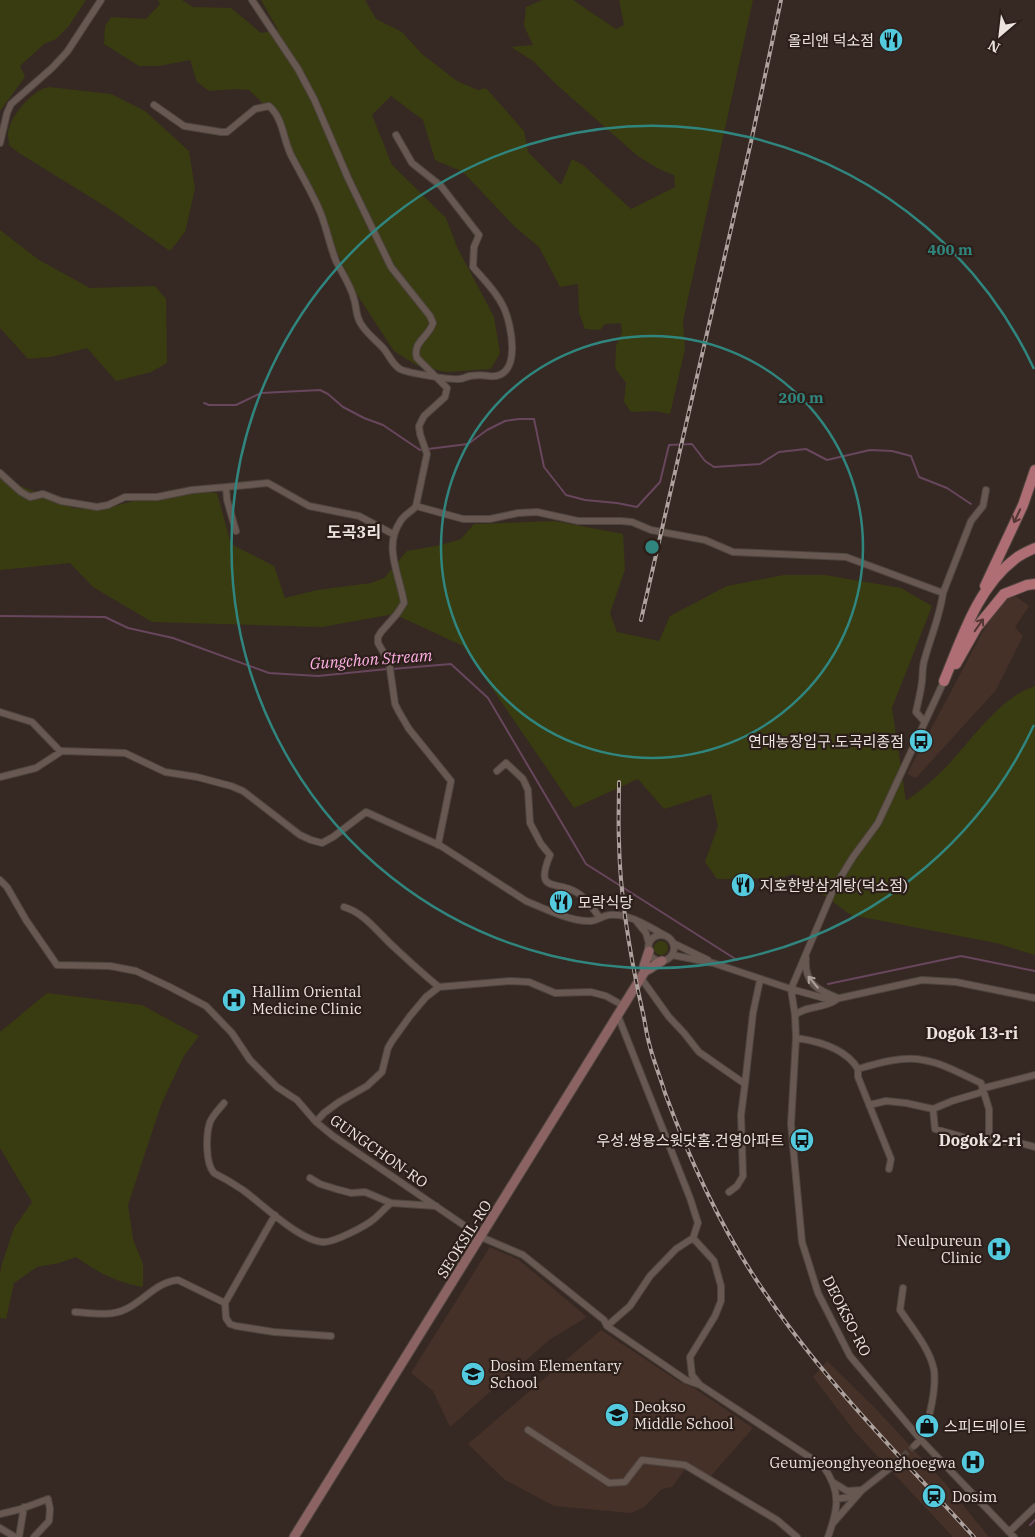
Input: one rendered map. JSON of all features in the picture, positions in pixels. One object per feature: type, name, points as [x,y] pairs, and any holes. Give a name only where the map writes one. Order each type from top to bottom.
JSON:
[{"type":"main road","points":[[944,681],[1023,504],[1035,470]]},
{"type":"main road","points":[[975,608],[998,576],[1015,559],[1035,548]]},
{"type":"main road","points":[[944,681],[960,659],[977,627],[1004,594],[1027,585],[1035,584]]},
{"type":"street","points":[[0,143],[11,104],[52,68],[66,52],[101,0]]},
{"type":"street","points":[[252,0],[278,36],[306,84],[348,178],[391,267],[430,316],[433,324],[431,331],[418,343],[415,351],[417,358],[447,388],[445,397],[424,416],[419,426],[427,454],[416,506],[413,511],[406,514],[393,534],[394,560],[404,603],[378,637],[378,643],[390,664],[395,704],[399,712],[409,729],[451,781],[438,845]]},
{"type":"street","points":[[154,105],[184,126],[221,132],[227,132],[255,109],[269,106],[273,109],[292,156],[321,215],[331,247],[354,298],[359,322],[367,334],[385,350],[393,363],[401,370],[437,378],[461,379],[468,376],[495,377],[502,375],[508,368],[512,358],[510,331],[504,307],[473,267],[474,248],[479,235],[441,186],[412,163],[396,135]]},
{"type":"street","points":[[0,473],[21,492],[30,497],[43,494],[91,507],[108,505],[125,498],[157,497],[192,490],[268,483],[309,506],[359,516],[393,534]]},
{"type":"street","points":[[226,487],[227,500],[236,531]]},
{"type":"street","points":[[924,720],[916,712],[922,670],[942,606],[943,593],[971,521],[982,506],[986,490]]},
{"type":"street","points":[[416,506],[463,519],[490,519],[518,513],[537,512],[578,521],[621,520],[632,522],[651,530],[705,540],[733,552],[846,558],[943,593]]},
{"type":"street","points":[[791,989],[834,888],[878,822],[924,720],[944,681]]},
{"type":"street","points":[[0,712],[32,722],[60,752]]},
{"type":"street","points":[[0,777],[36,768],[60,752],[125,753],[165,772],[197,777],[231,786],[300,835],[322,843],[366,812],[438,845],[526,901],[539,907],[588,922],[610,914],[641,921],[666,936],[673,943],[713,964]]},
{"type":"street","points":[[497,771],[506,763],[522,780],[528,790],[530,823],[550,856],[544,870],[544,876],[547,881],[553,886],[568,888],[577,892],[600,918]]},
{"type":"street","name":"GUNGCHON-RO","points":[[0,880],[57,965],[110,966],[136,971],[206,1006],[232,1033],[250,1060],[277,1087],[297,1100],[316,1122],[333,1136],[481,1236],[523,1255],[604,1320],[607,1326],[686,1380],[700,1385],[814,1459],[823,1466],[834,1483]]},
{"type":"street","points":[[344,907],[354,910],[360,915],[439,987]]},
{"type":"street","points":[[632,919],[641,925],[646,933],[649,948],[654,958],[662,961]]},
{"type":"street","points":[[666,936],[658,935],[651,940],[643,974],[669,1017],[699,1052],[746,1084]]},
{"type":"street","points":[[673,943],[674,951],[672,955],[713,964],[760,980],[831,1000],[922,980],[956,982],[1035,998]]},
{"type":"street","points":[[807,952],[807,975],[812,983],[823,992],[840,998]]},
{"type":"street","name":"SEOKSIL-RO","points":[[294,1537],[643,974],[672,955]]},
{"type":"street","points":[[729,1192],[737,1186],[743,1176],[741,1116],[760,980]]},
{"type":"street","points":[[316,1122],[324,1113],[366,1086],[382,1072],[388,1048],[392,1041],[426,997],[439,987],[510,981],[529,982],[555,993],[591,992],[606,996],[624,1006]]},
{"type":"street","name":"DEOKSO-RO","points":[[791,989],[796,1038],[792,1124],[802,1242],[818,1293],[850,1356],[922,1440],[1012,1535]]},
{"type":"street","points":[[795,1015],[802,1009],[828,1005],[840,998]]},
{"type":"street","points":[[607,1326],[630,1306],[650,1276],[676,1249],[693,1238],[698,1223],[690,1198],[618,1016]]},
{"type":"street","points":[[796,1038],[841,1052],[853,1061],[858,1069],[858,1077],[890,1159],[889,1169]]},
{"type":"street","points":[[858,1069],[904,1059],[922,1059],[941,1065],[981,1083],[990,1109],[988,1141]]},
{"type":"street","points":[[869,1105],[886,1101],[933,1109],[952,1101],[979,1094],[984,1088],[1035,1075]]},
{"type":"street","points":[[224,1102],[210,1122],[207,1154],[210,1169],[243,1190],[274,1215],[316,1241],[328,1242],[366,1225],[374,1220],[391,1203]]},
{"type":"street","points":[[933,1109],[935,1129],[977,1141],[1016,1142],[1035,1147]]},
{"type":"street","points":[[310,1178],[320,1184],[336,1189],[351,1193],[357,1191],[364,1192],[391,1203],[437,1207]]},
{"type":"street","points":[[274,1215],[225,1303],[226,1318],[230,1324],[236,1326],[274,1332],[331,1336]]},
{"type":"street","points":[[693,1238],[714,1261],[721,1286],[721,1301],[715,1316],[690,1358],[692,1374],[700,1385]]},
{"type":"street","points":[[75,1312],[108,1314],[119,1312],[134,1304],[152,1290],[178,1280],[225,1303]]},
{"type":"street","points":[[903,1288],[900,1310],[925,1349],[934,1369],[934,1388],[929,1421],[922,1440],[914,1446]]},
{"type":"street","points":[[528,1430],[609,1483],[625,1482],[642,1460],[685,1465],[777,1520],[797,1537]]},
{"type":"street","points":[[836,1499],[850,1497],[890,1468]]},
{"type":"street","points":[[834,1483],[847,1490],[862,1490]]},
{"type":"street","points":[[828,1537],[836,1509],[834,1483]]},
{"type":"street","points":[[832,1525],[862,1490]]},
{"type":"street","points":[[0,1514],[48,1499],[50,1521],[34,1537]]},
{"type":"street","points":[[19,1537],[24,1507]]},
{"type":"street","points":[[1012,1535],[1019,1523],[1035,1507]]},
{"type":"street","points":[[0,1528],[14,1537]]},
{"type":"shaded area","points":[[0,0],[86,0],[68,27],[56,39],[44,44],[20,66],[25,77],[0,111]]},
{"type":"shaded area","points":[[158,0],[182,0],[193,7],[231,8],[261,33],[278,30],[261,0],[365,0],[376,19],[402,32],[422,54],[457,81],[478,90],[486,88],[524,131],[528,152],[561,185],[572,159],[583,165],[631,209],[675,187],[674,175],[639,157],[557,85],[533,61],[511,47],[533,45],[524,26],[526,7],[542,0],[573,0],[616,29],[624,25],[619,0],[753,0],[683,321],[685,349],[670,414],[655,411],[631,412],[624,402],[626,383],[615,368],[616,346],[622,332],[621,323],[605,324],[600,330],[585,329],[579,313],[578,284],[560,287],[539,247],[514,226],[463,172],[435,160],[423,120],[391,96],[372,115],[392,165],[446,218],[457,247],[494,317],[500,353],[491,369],[446,372],[418,366],[394,351],[356,293],[276,116],[249,90],[209,91],[197,82],[190,60],[159,66],[139,66],[104,44],[105,26],[111,17],[146,19],[160,4]]},
{"type":"shaded area","points":[[49,87],[111,94],[145,111],[189,151],[195,189],[185,232],[170,251],[108,208],[9,145],[8,133],[10,126],[23,104],[36,93]]},
{"type":"shaded area","points":[[0,230],[39,260],[90,288],[155,286],[166,299],[167,363],[151,372],[116,381],[87,348],[51,357],[28,359],[0,328]]},
{"type":"shaded area","points":[[0,477],[73,508],[102,510],[170,490],[217,493],[231,544],[274,566],[285,598],[317,590],[371,583],[384,578],[407,551],[441,545],[461,539],[474,524],[555,521],[623,534],[625,569],[610,613],[617,632],[659,641],[670,616],[727,586],[784,575],[825,575],[901,588],[932,606],[892,708],[906,801],[927,785],[950,763],[995,712],[1021,692],[1035,686],[1035,955],[996,943],[851,915],[794,874],[780,878],[717,879],[705,862],[718,826],[711,794],[664,809],[638,779],[574,808],[463,646],[394,614],[322,627],[152,622],[93,587],[70,563],[0,570]]},
{"type":"shaded area","points":[[1011,593],[1029,606],[1015,627],[1023,636],[996,690],[916,778],[907,774],[997,605]]},
{"type":"shaded area","points":[[658,941],[664,941],[668,948],[664,955],[658,955],[654,951],[654,945]]},
{"type":"shaded area","points":[[47,993],[142,1005],[199,1036],[184,1056],[161,1105],[128,1205],[133,1239],[143,1264],[143,1287],[125,1283],[108,1276],[76,1257],[59,1263],[37,1267],[14,1283],[6,1319],[0,1318],[0,1273],[2,1264],[14,1228],[32,1202],[0,1148],[0,1032]]},
{"type":"shaded area","name":"Dosim Elementary School","points":[[490,1247],[519,1260],[587,1317],[549,1340],[450,1427],[433,1391],[411,1373]]},
{"type":"shaded area","name":"Deokso Middle School","points":[[601,1330],[678,1381],[694,1388],[753,1428],[710,1477],[689,1464],[672,1487],[662,1489],[644,1507],[631,1513],[554,1506],[505,1480],[468,1444]]},
{"type":"shaded area","points":[[827,1361],[873,1406],[944,1482],[989,1537],[953,1537],[855,1432],[813,1377]]},
{"type":"waterway","points":[[204,403],[209,405],[236,405],[261,393],[320,390],[328,394],[343,407],[383,425],[420,450],[468,444],[487,430],[505,421],[534,419],[544,467],[566,495],[585,500],[637,507],[660,482],[669,445],[692,444],[705,461],[714,467],[760,464],[779,452],[806,449],[827,460],[870,450],[892,451],[911,456],[919,477],[947,488],[971,504]]},
{"type":"waterway","name":"Gungchon Stream","points":[[0,616],[105,617],[128,628],[173,638],[269,673],[318,676],[387,669]]},
{"type":"waterway","name":"Gungchon Stream","points":[[392,669],[451,664],[488,698],[586,864],[737,960]]},
{"type":"waterway","name":"Gungchon Stream","points":[[828,984],[961,956],[1035,971]]},
{"type":"waterway","points":[[1030,1525],[1035,1520]]},
{"type":"tunnel","points":[[890,1468],[914,1446]]},
{"type":"railway","points":[[641,620],[751,142],[781,0]]},
{"type":"railway","points":[[619,782],[621,884],[633,968],[652,1056],[696,1169],[748,1267],[786,1323],[837,1387],[974,1537]]},
{"type":"place","name":"올리앤 덕소점","points":[[891,40]]},
{"type":"place","name":"연대농장입구.도곡리종점","points":[[921,741]]},
{"type":"place","name":"지호한방삼계탕(덕소점)","points":[[743,885]]},
{"type":"place","name":"모락식당","points":[[561,902]]},
{"type":"place","name":"Hallim Oriental Medicine Clinic","points":[[234,1000]]},
{"type":"place","name":"우성.쌍용스윗닷홈.건영아파트","points":[[802,1140]]},
{"type":"place","name":"Neulpureun Clinic","points":[[999,1249]]},
{"type":"place","name":"Dosim Elementary School","points":[[473,1374]]},
{"type":"place","name":"Deokso Middle School","points":[[617,1415]]},
{"type":"place","name":"스피드메이트","points":[[927,1426]]},
{"type":"place","name":"Geumjeonghyeonghoegwa","points":[[973,1462]]},
{"type":"place","name":"Dosim","points":[[934,1496]]},
{"type":"district","name":"도곡3리","points":[[354,532]]},
{"type":"district","name":"Dogok 13-ri","points":[[972,1033]]},
{"type":"district","name":"Dogok 2-ri","points":[[980,1140]]}]
